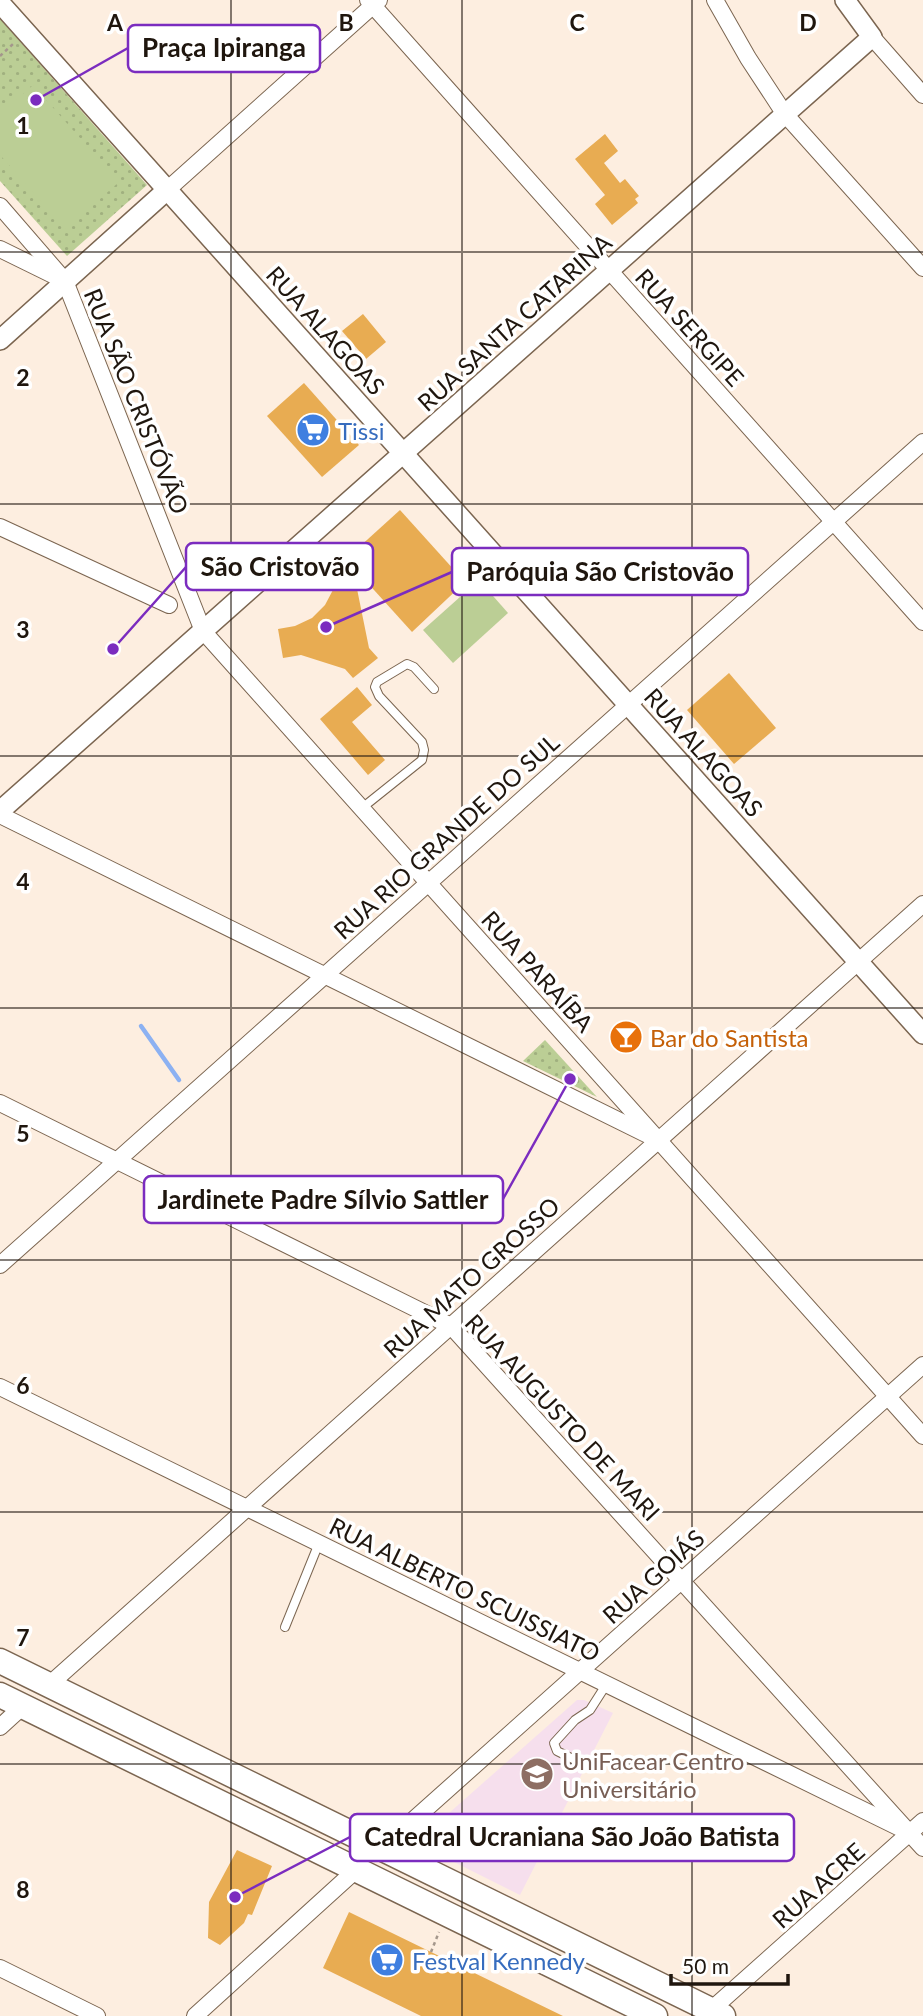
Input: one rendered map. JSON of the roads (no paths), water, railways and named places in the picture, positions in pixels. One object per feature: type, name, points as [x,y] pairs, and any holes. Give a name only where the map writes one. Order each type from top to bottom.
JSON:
[{"type":"main road","points":[[0,1661],[717,2013]]},
{"type":"main road","points":[[0,1695],[655,2016]]},
{"type":"main road","points":[[192,1789],[195,1780],[216,1767]]},
{"type":"street","points":[[715,0],[748,58],[785,113],[923,268]]},
{"type":"street","points":[[845,0],[872,37],[923,95]]},
{"type":"street","points":[[0,340],[373,2]]},
{"type":"street","name":"RUA SERGIPE","points":[[373,2],[923,622]]},
{"type":"street","name":"RUA ALAGOAS","points":[[0,3],[923,1034]]},
{"type":"street","name":"RUA SANTA CATARINA","points":[[0,813],[872,37]]},
{"type":"street","name":"RUA SÃO CRISTÓVÃO","points":[[0,205],[65,281],[203,631]]},
{"type":"street","points":[[0,249],[65,281]]},
{"type":"street","name":"RUA RIO GRANDE DO SUL","points":[[0,1265],[923,442]]},
{"type":"street","points":[[0,527],[170,605]]},
{"type":"street","name":"RUA PARAÍBA","points":[[203,631],[923,1436]]},
{"type":"street","points":[[0,813],[659,1140]]},
{"type":"street","name":"RUA MATO GROSSO","points":[[49,1685],[923,904]]},
{"type":"street","name":"RUA AUGUSTO DE MARI","points":[[0,1103],[451,1326],[923,1848]]},
{"type":"street","name":"RUA GOIÁS","points":[[382,1848],[923,1365]]},
{"type":"street","name":"RUA ALBERTO SCUISSIATO","points":[[0,1387],[909,1833]]},
{"type":"street","points":[[0,1727],[23,1706]]},
{"type":"street","name":"RUA ACRE","points":[[717,2013],[923,1821]]},
{"type":"street","points":[[195,2016],[357,1869]]},
{"type":"street","points":[[0,1968],[97,2016]]},
{"type":"lane","points":[[362,808],[422,760],[424,750],[422,742],[379,696],[375,687],[377,682],[407,664],[414,667],[434,689]]},
{"type":"lane","points":[[285,1627],[319,1543]]},
{"type":"lane","points":[[582,1763],[557,1751],[554,1743],[575,1720],[590,1710],[606,1685]]},
{"type":"waterway","points":[[141,1026],[179,1080]]},
{"type":"place","name":"Praça Ipiranga","points":[[36,100]]},
{"type":"place","name":"Tissi","points":[[313,430]]},
{"type":"place","name":"Paróquia São Cristovão","points":[[326,627]]},
{"type":"place","name":"São Cristovão","points":[[113,649]]},
{"type":"place","name":"Bar do Santista","points":[[626,1037]]},
{"type":"place","name":"Jardinete Padre Sílvio Sattler","points":[[570,1079]]},
{"type":"place","name":"UniFacear Centro Universitário","points":[[537,1774]]},
{"type":"place","name":"Catedral Ucraniana São João Batista","points":[[235,1897]]},
{"type":"place","name":"Festval Kennedy","points":[[387,1960]]}]
